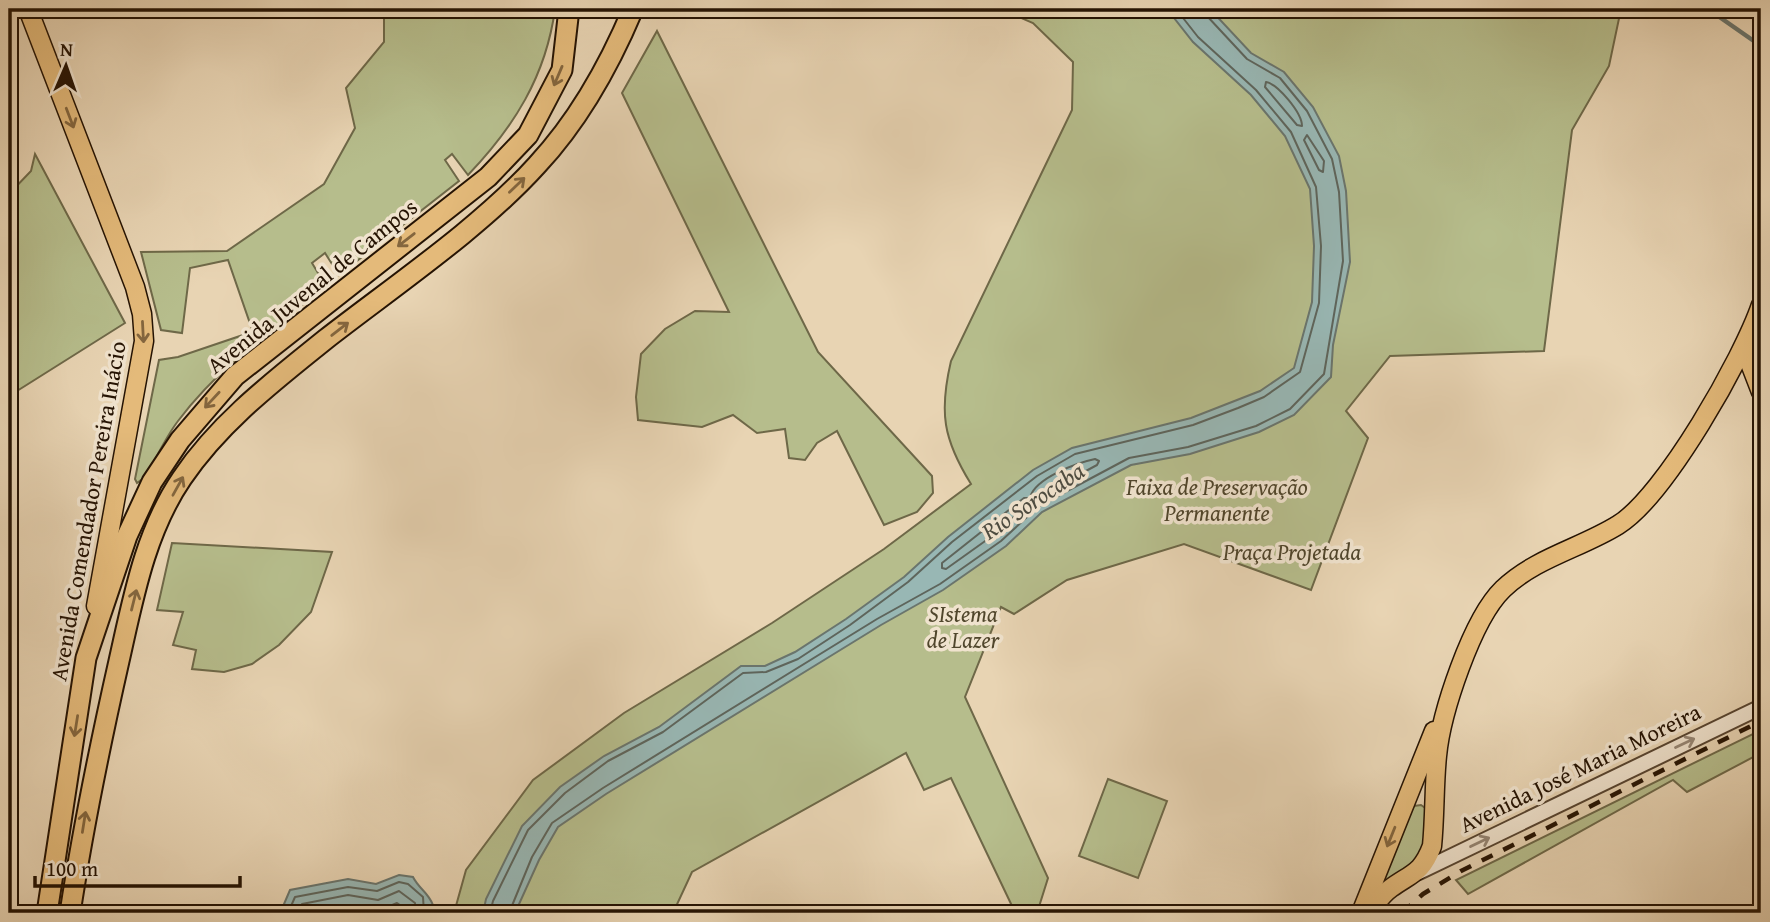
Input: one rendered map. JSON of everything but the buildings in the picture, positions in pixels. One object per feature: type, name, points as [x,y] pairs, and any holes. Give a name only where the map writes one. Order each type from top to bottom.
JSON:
[{"type":"highway","name":"Avenida Juvenal de Campos","points":[[86,658],[127,536],[152,482],[180,440],[207,405],[261,353],[488,177],[528,135],[562,70],[569,9]]},
{"type":"highway","points":[[69,913],[91,784],[147,547],[181,479],[228,420],[282,374],[493,208],[537,166],[573,121],[601,76],[632,9]]},
{"type":"highway","name":"Avenida Comendador Pereira Inácio","points":[[47,913],[86,658]]},
{"type":"main road","name":"Avenida Comendador Pereira Inácio","points":[[28,9],[135,287],[142,314],[144,341],[136,401],[86,658]]},
{"type":"main road","points":[[1361,913],[1482,620],[1502,589],[1544,561],[1619,525],[1646,503],[1744,348],[1761,304]]},
{"type":"main road","points":[[1744,348],[1761,392]]},
{"type":"main road","points":[[1368,913],[1388,890],[1419,872],[1432,846],[1436,814],[1437,755],[1457,679]]},
{"type":"main road","points":[[1405,805],[1410,801],[1422,801],[1436,814]]},
{"type":"street","name":"Avenida José Maria Moreira","points":[[1419,872],[1761,706]]},
{"type":"green space","points":[[384,9],[555,9],[551,33],[536,78],[513,119],[485,157],[468,175],[452,154],[445,160],[459,181],[339,275],[325,253],[312,263],[326,286],[248,349],[211,383],[178,421],[145,477],[137,483],[135,479],[159,360],[178,357],[249,333],[255,338],[228,260],[190,268],[182,333],[161,330],[141,252],[227,251],[324,184],[355,128],[346,88],[384,42]]},
{"type":"green space","points":[[1000,9],[1621,9],[1609,66],[1572,130],[1544,351],[1390,356],[1346,411],[1368,438],[1311,590],[1184,544],[1067,580],[1014,614],[1001,607],[965,697],[1048,878],[1037,913],[1019,913],[1013,908],[951,778],[924,790],[906,753],[692,872],[673,913],[454,913],[466,870],[533,780],[624,713],[772,623],[884,549],[971,484],[954,453],[946,425],[945,395],[951,361],[1072,110],[1073,62],[1033,23]]},
{"type":"green space","points":[[657,31],[818,352],[932,476],[933,493],[917,512],[884,525],[837,431],[817,443],[805,460],[789,458],[785,429],[757,433],[733,415],[702,427],[638,420],[636,397],[641,354],[665,329],[695,311],[729,312],[622,93]]},
{"type":"green space","points":[[35,154],[125,323],[9,396],[9,194],[31,171]]},
{"type":"green space","points":[[172,543],[332,552],[311,612],[279,645],[252,664],[224,672],[192,669],[196,650],[173,645],[183,612],[157,610]]},
{"type":"green space","points":[[1761,730],[1761,753],[1687,792],[1673,780],[1468,894],[1456,880]]},
{"type":"green space","points":[[1108,779],[1167,801],[1138,878],[1079,856]]},
{"type":"green space","points":[[1421,805],[1428,810],[1423,853],[1367,904],[1401,827],[1414,806]]},
{"type":"water","name":"Rio Sorocaba","points":[[1167,9],[1210,9],[1251,53],[1284,72],[1313,107],[1339,156],[1346,191],[1350,262],[1333,345],[1331,377],[1294,415],[1259,432],[1190,454],[1131,465],[1042,512],[1006,546],[943,590],[881,625],[606,794],[558,827],[539,860],[515,913],[483,913],[486,899],[522,826],[560,787],[604,756],[659,727],[741,666],[765,666],[795,652],[846,619],[904,577],[948,537],[1033,470],[1072,448],[1191,418],[1260,391],[1294,368],[1312,302],[1314,246],[1310,189],[1285,136],[1251,95],[1193,42]]},
{"type":"water","points":[[399,875],[413,877],[433,905],[430,913],[281,911],[290,890],[348,879],[376,884]]},
{"type":"waterway","points":[[1708,9],[1761,46]]},
{"type":"railway","points":[[1402,913],[1423,894],[1461,871],[1761,721]]},
{"type":"park label","name":"Faixa de Preservação Permanente","points":[[1217,500]]},
{"type":"park label","name":"Praça Projetada","points":[[1292,552]]},
{"type":"park label","name":"SIstema de Lazer","points":[[963,627]]}]
